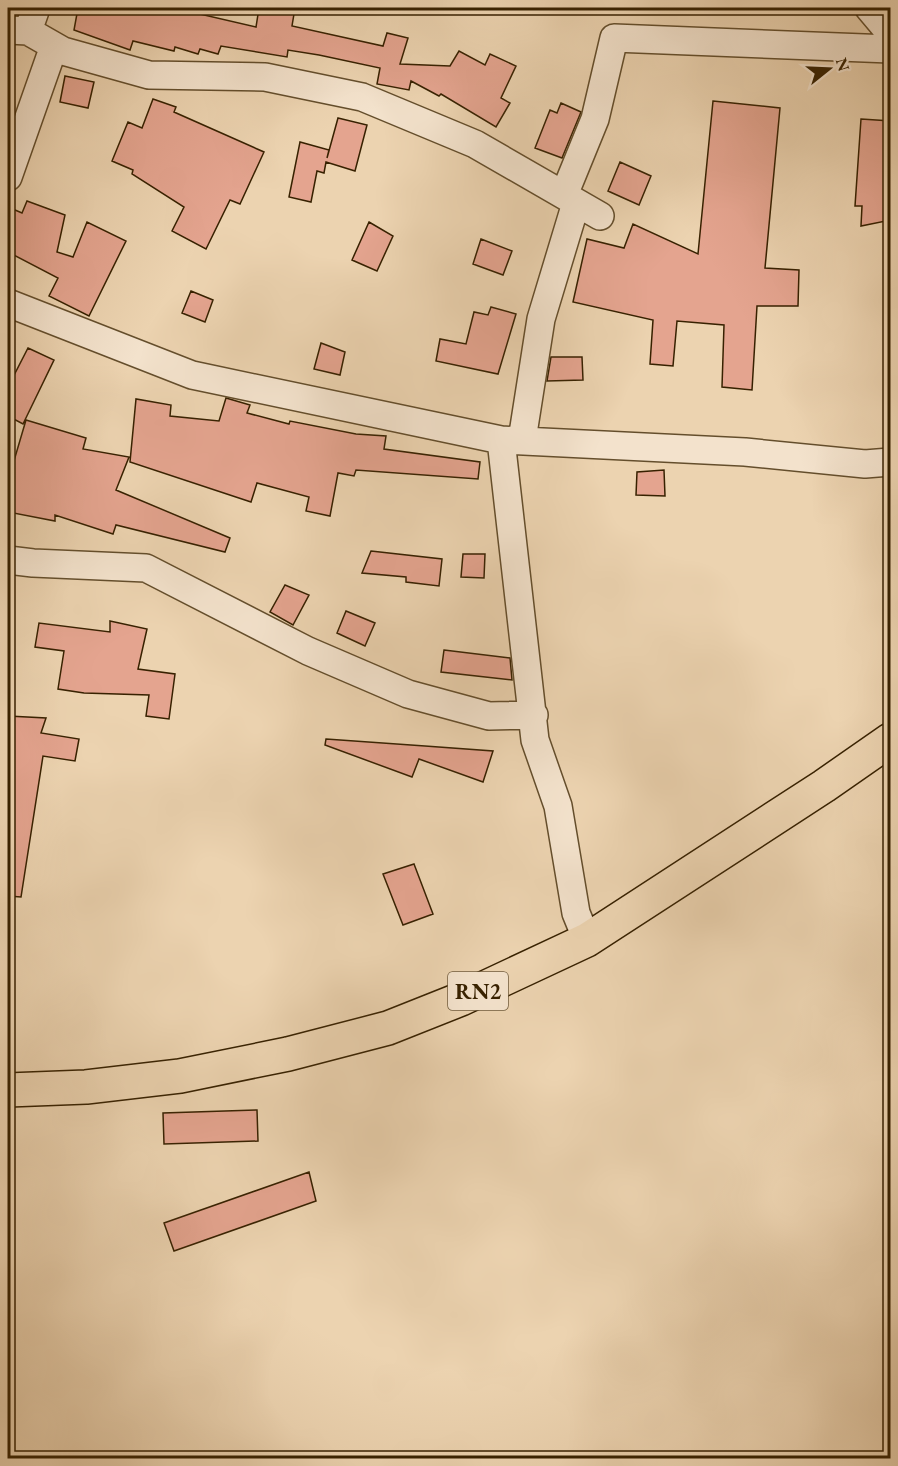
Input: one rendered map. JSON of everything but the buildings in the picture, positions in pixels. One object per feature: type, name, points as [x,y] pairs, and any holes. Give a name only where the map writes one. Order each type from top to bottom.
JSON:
[{"type":"highway","name":"RN2","points":[[8,1090],[87,1087],[180,1076],[321,1046],[388,1028],[461,999],[587,940],[891,740]]},
{"type":"street","points":[[870,8],[891,33]]},
{"type":"street","points":[[24,23],[63,51],[149,75],[264,77],[362,97],[475,144],[600,216]]},
{"type":"street","points":[[587,940],[576,913],[558,806],[535,740],[511,440],[570,199],[595,119],[614,38],[891,49]]},
{"type":"street","points":[[8,177],[54,46]]},
{"type":"street","points":[[8,303],[192,375],[511,440],[746,452],[865,464],[891,462]]},
{"type":"street","points":[[8,560],[146,568],[308,651],[408,694],[489,716],[534,715]]}]
